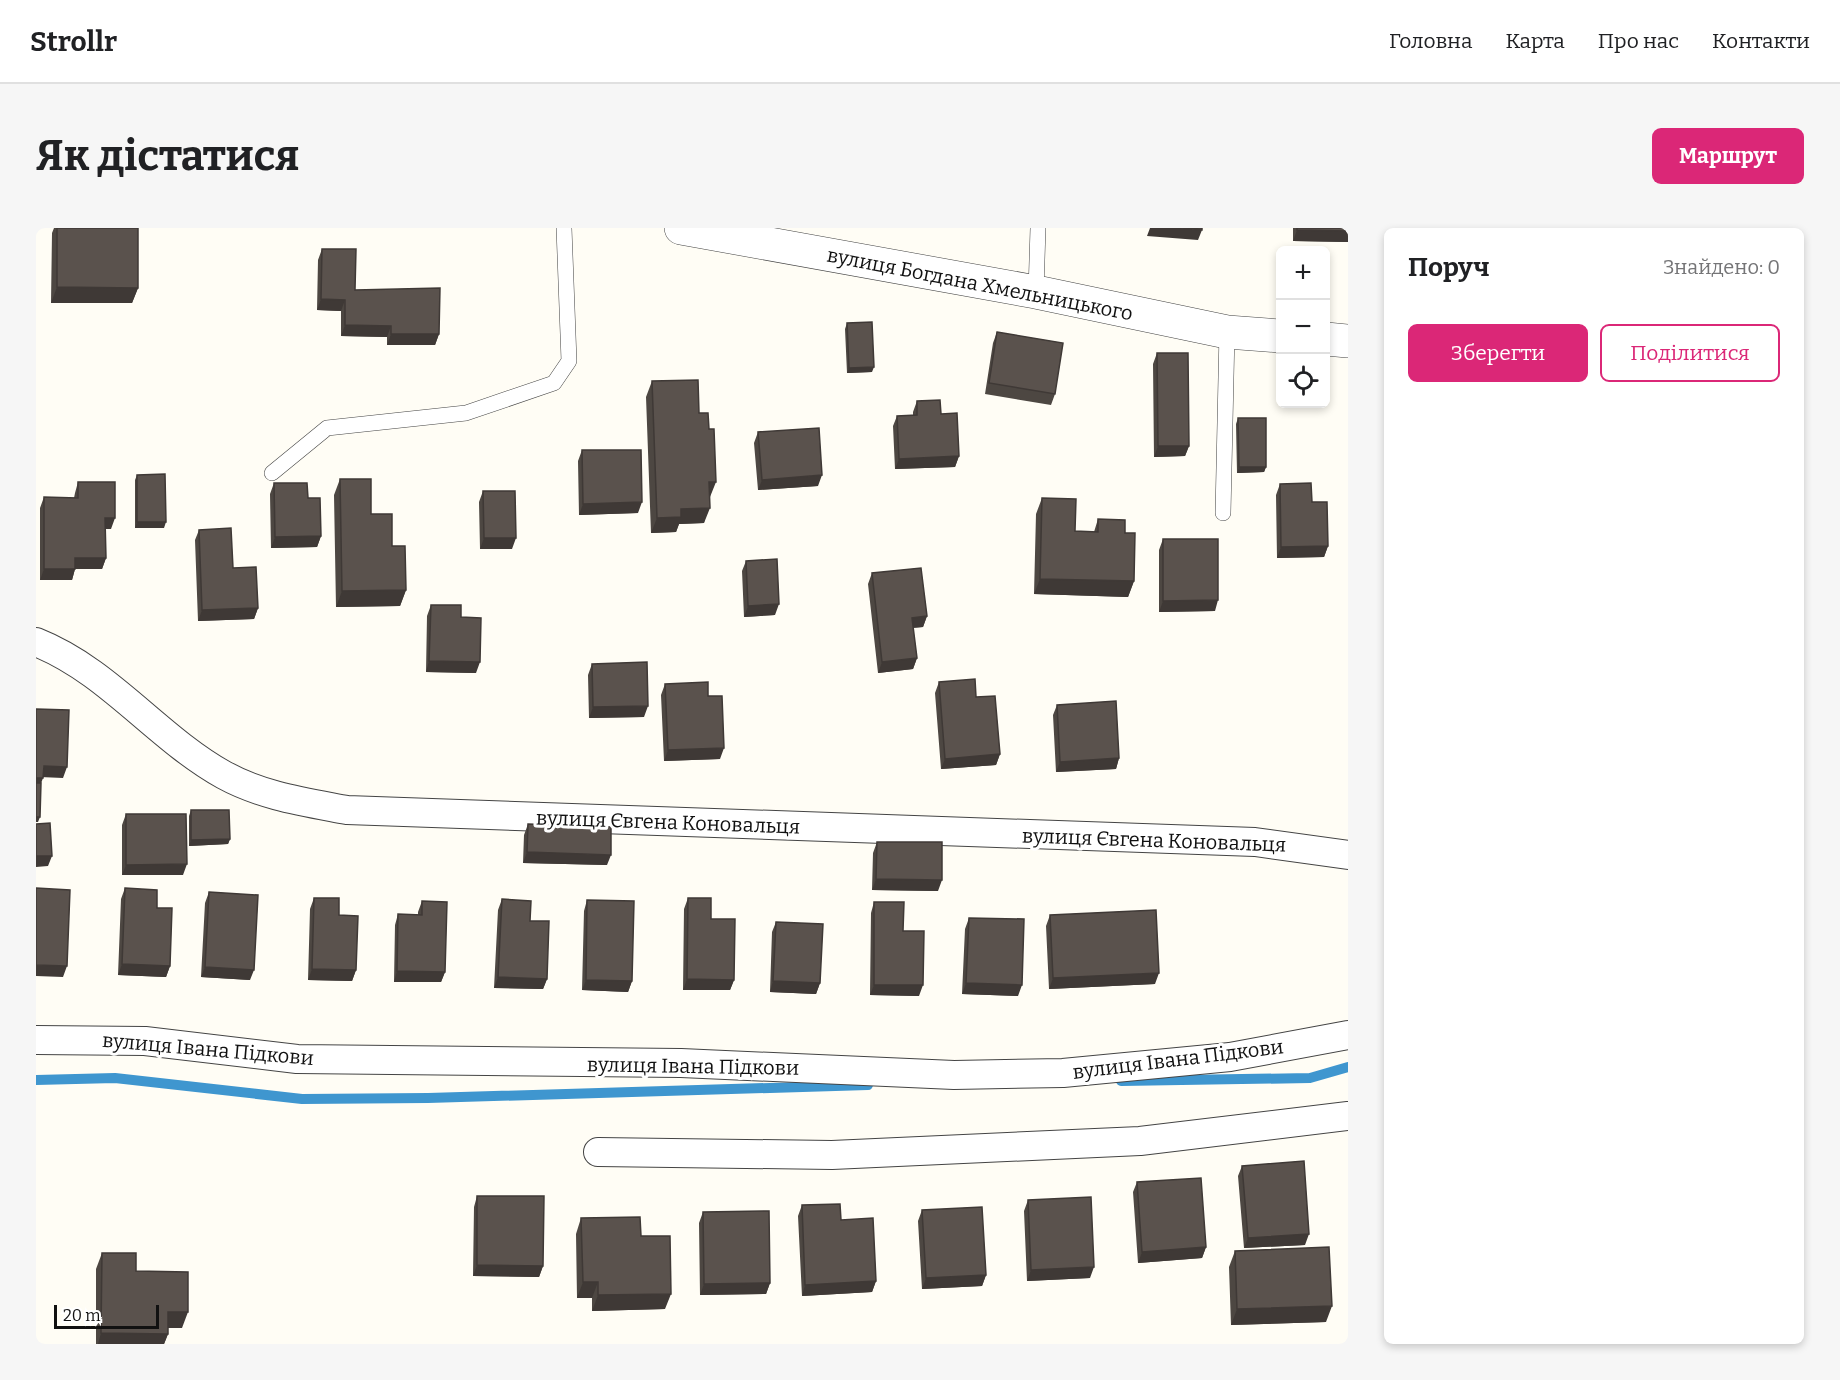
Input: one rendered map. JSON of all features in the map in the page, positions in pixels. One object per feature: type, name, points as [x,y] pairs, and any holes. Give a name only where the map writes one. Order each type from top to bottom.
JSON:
[{"type":"street","name":"вулиця Богдана Хмельницького","points":[[681,228],[1036,292],[1227,332],[1276,336]]},
{"type":"street","points":[[1330,339],[1348,341]]},
{"type":"street","name":"вулиця Євгена Коновальця","points":[[36,642],[75,661],[158,728],[222,774],[277,796],[347,810],[1255,842],[1348,855]]},
{"type":"street","name":"вулиця Івана Підкови","points":[[36,1040],[145,1041],[297,1059],[681,1063],[954,1075],[1063,1072],[1230,1057],[1348,1035]]},
{"type":"street","points":[[598,1152],[832,1155],[1140,1142],[1348,1116]]},
{"type":"lane","points":[[272,473],[327,428],[466,413],[554,383],[569,361],[564,228]]},
{"type":"lane","points":[[1036,292],[1038,228]]},
{"type":"lane","points":[[1223,513],[1227,332]]},
{"type":"building","points":[[57,228],[138,228],[138,288],[57,287]]},
{"type":"building","points":[[1297,228],[1348,228],[1348,231],[1297,230]]},
{"type":"building","points":[[322,249],[356,249],[355,290],[440,288],[439,334],[391,334],[391,326],[345,325],[345,300],[321,299]]},
{"type":"building","points":[[872,322],[874,367],[849,368],[847,323]]},
{"type":"building","points":[[997,332],[1063,343],[1055,394],[989,383]]},
{"type":"building","points":[[1157,353],[1188,353],[1189,446],[1158,446]]},
{"type":"building","points":[[698,380],[699,413],[708,413],[709,429],[714,429],[716,482],[709,482],[710,508],[681,509],[681,517],[657,518],[652,381]]},
{"type":"building","points":[[940,400],[941,414],[957,413],[959,456],[899,459],[897,416],[917,415],[917,401]]},
{"type":"building","points":[[1238,418],[1266,418],[1266,467],[1239,467]]},
{"type":"building","points":[[819,428],[822,475],[762,480],[758,432]]},
{"type":"building","points":[[582,450],[641,450],[642,502],[583,504]]},
{"type":"building","points":[[165,474],[166,522],[137,522],[137,475]]},
{"type":"building","points":[[340,479],[371,479],[371,514],[392,514],[392,546],[405,546],[406,590],[342,591]]},
{"type":"building","points":[[78,482],[115,482],[115,518],[105,518],[106,558],[75,558],[75,569],[44,569],[44,497],[78,498]]},
{"type":"building","points":[[274,483],[307,483],[308,498],[320,498],[321,536],[275,537]]},
{"type":"building","points":[[1311,483],[1312,502],[1327,502],[1328,546],[1281,547],[1280,484]]},
{"type":"building","points":[[483,491],[515,491],[516,538],[484,538]]},
{"type":"building","points":[[1042,498],[1076,499],[1075,531],[1098,532],[1098,519],[1125,520],[1125,533],[1135,533],[1134,581],[1040,579]]},
{"type":"building","points":[[231,528],[233,568],[256,567],[258,608],[202,610],[199,530]]},
{"type":"building","points":[[1163,539],[1218,539],[1218,600],[1163,601]]},
{"type":"building","points":[[777,559],[779,604],[748,606],[746,561]]},
{"type":"building","points":[[921,568],[927,616],[912,618],[917,658],[882,662],[872,573]]},
{"type":"building","points":[[431,605],[461,605],[461,617],[481,618],[480,662],[429,661]]},
{"type":"building","points":[[647,662],[648,706],[593,707],[592,664]]},
{"type":"building","points":[[975,679],[976,697],[995,696],[1000,754],[945,759],[939,682]]},
{"type":"building","points":[[708,682],[708,696],[722,696],[724,748],[668,750],[665,684]]},
{"type":"building","points":[[1116,701],[1119,758],[1060,762],[1057,705]]},
{"type":"building","points":[[36,709],[69,710],[67,767],[44,766],[43,778],[36,778]]},
{"type":"building","points":[[36,783],[41,783],[40,817],[36,817]]},
{"type":"building","points":[[191,810],[229,810],[230,839],[191,840]]},
{"type":"building","points":[[126,814],[186,814],[187,864],[126,865]]},
{"type":"building","points":[[50,823],[52,856],[36,856],[36,824]]},
{"type":"building","points":[[528,824],[611,827],[611,855],[527,852]]},
{"type":"building","points":[[877,842],[942,842],[942,880],[876,879]]},
{"type":"building","points":[[36,888],[70,890],[67,966],[36,965]]},
{"type":"building","points":[[125,888],[157,890],[157,908],[172,908],[170,966],[122,964]]},
{"type":"building","points":[[209,892],[258,895],[254,970],[205,967]]},
{"type":"building","points":[[314,898],[339,898],[339,915],[358,916],[356,970],[312,969]]},
{"type":"building","points":[[688,898],[711,898],[711,919],[735,919],[734,980],[687,979]]},
{"type":"building","points":[[502,899],[531,901],[530,921],[549,921],[547,979],[498,977]]},
{"type":"building","points":[[587,900],[634,901],[632,981],[586,980]]},
{"type":"building","points":[[422,901],[447,902],[445,972],[397,971],[398,914],[422,915]]},
{"type":"building","points":[[874,902],[904,902],[903,931],[924,931],[923,985],[874,985]]},
{"type":"building","points":[[1156,910],[1159,973],[1053,978],[1050,915]]},
{"type":"building","points":[[969,918],[1024,919],[1022,985],[966,983]]},
{"type":"building","points":[[776,922],[823,924],[820,983],[773,981]]},
{"type":"building","points":[[1304,1161],[1309,1234],[1248,1238],[1242,1166]]},
{"type":"building","points":[[1201,1178],[1206,1247],[1142,1252],[1137,1182]]},
{"type":"building","points":[[477,1196],[544,1196],[543,1266],[477,1265]]},
{"type":"building","points":[[1091,1197],[1094,1267],[1031,1270],[1028,1200]]},
{"type":"building","points":[[840,1204],[841,1220],[873,1218],[876,1281],[805,1285],[802,1205]]},
{"type":"building","points":[[982,1207],[986,1275],[926,1278],[922,1210]]},
{"type":"building","points":[[769,1211],[770,1283],[704,1284],[703,1212]]},
{"type":"building","points":[[640,1217],[641,1236],[670,1236],[671,1294],[598,1295],[598,1282],[583,1282],[581,1218]]},
{"type":"building","points":[[1329,1247],[1332,1306],[1237,1309],[1235,1251]]},
{"type":"building","points":[[102,1253],[136,1253],[136,1271],[188,1272],[188,1312],[168,1312],[168,1334],[101,1333]]},
{"type":"waterway","points":[[1121,1081],[1310,1078],[1348,1067]]},
{"type":"waterway","points":[[36,1080],[115,1078],[302,1099],[428,1098],[868,1085]]}]
